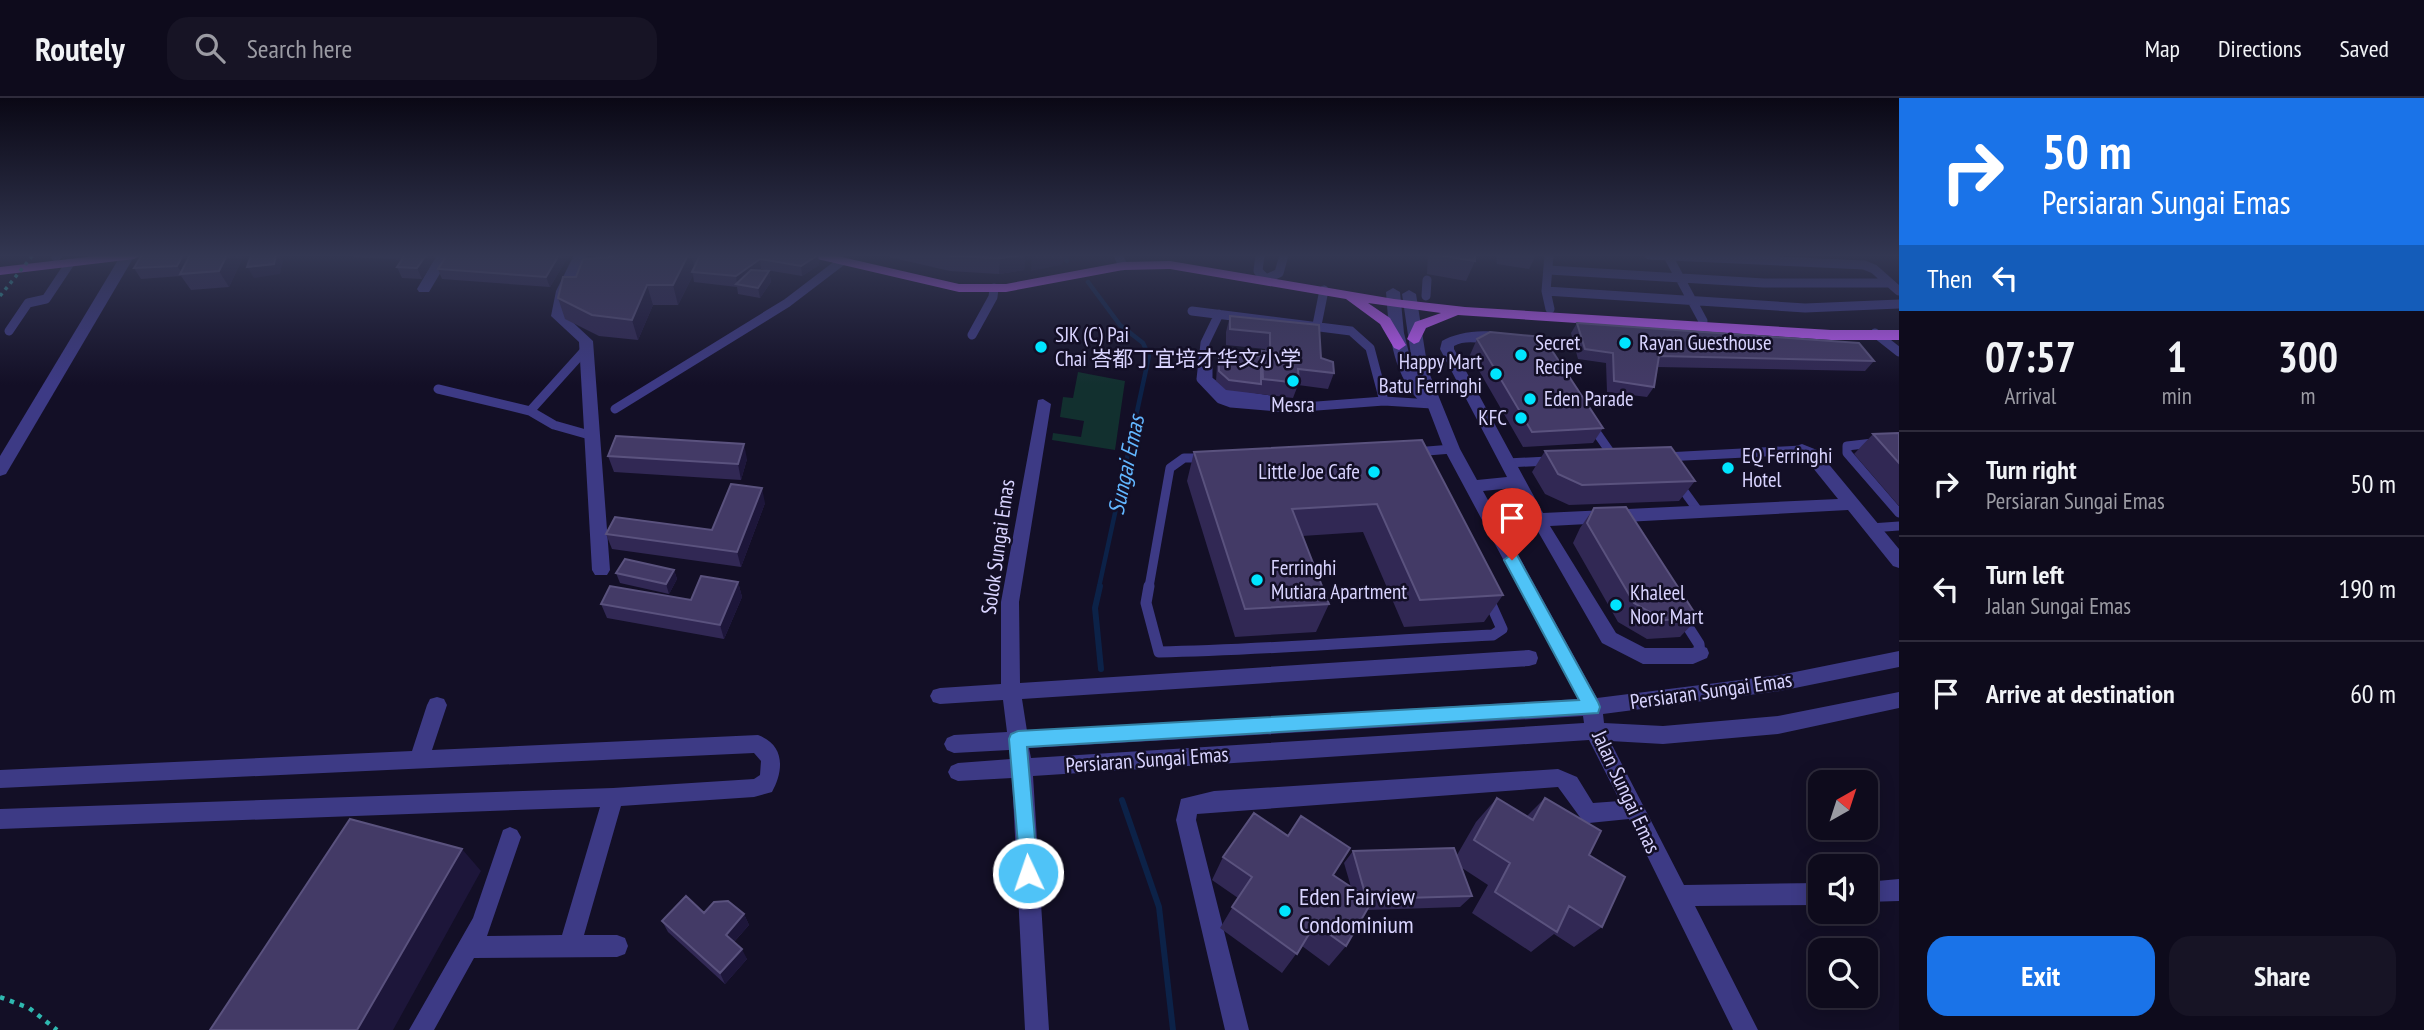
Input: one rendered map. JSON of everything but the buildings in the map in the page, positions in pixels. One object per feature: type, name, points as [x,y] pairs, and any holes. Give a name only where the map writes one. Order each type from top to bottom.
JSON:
[{"type":"main road","points":[[1351,298],[1385,321],[1399,345]]},
{"type":"main road","points":[[1406,298],[1465,311],[1875,333],[1899,329]]},
{"type":"main road","points":[[1450,298],[1550,309],[1899,335]]},
{"type":"main road","points":[[1414,338],[1420,325],[1429,320],[1465,311]]},
{"type":"street","points":[[0,470],[102,298]]},
{"type":"street","points":[[562,298],[558,316],[586,341],[601,570]]},
{"type":"street","name":"Jalan Sungai Emas","points":[[1393,298],[1399,345],[1406,370],[1418,391],[1433,404]]},
{"type":"street","name":"Jalan Sungai Emas","points":[[1410,299],[1414,338],[1433,404],[1452,449],[1591,707],[1595,731],[1746,1030]]},
{"type":"street","points":[[1515,340],[1467,336],[1447,344],[1538,520],[1609,638],[1643,656],[1693,656],[1700,653]]},
{"type":"street","name":"Solok Sungai Emas","points":[[1037,1030],[1022,768],[1011,691],[1010,602],[1043,404]]},
{"type":"street","points":[[1802,450],[1811,454],[1899,561]]},
{"type":"street","points":[[1472,486],[1517,482]]},
{"type":"street","points":[[1538,520],[1619,522],[1699,512],[1852,504]]},
{"type":"street","points":[[940,696],[1529,658]]},
{"type":"street","name":"Persiaran Sungai Emas","points":[[954,744],[1591,707],[1780,683],[1899,659]]},
{"type":"street","name":"Persiaran Sungai Emas","points":[[958,772],[1595,731],[1663,735],[1778,725],[1899,700]]},
{"type":"street","points":[[419,760],[437,705]]},
{"type":"street","points":[[0,779],[758,744],[771,758],[770,776],[765,785],[754,788],[613,797],[0,819]]},
{"type":"street","points":[[1237,1030],[1186,820],[1188,806],[1214,801],[1558,778],[1568,780],[1574,787],[1582,808],[1589,813],[1633,809]]},
{"type":"street","points":[[570,945],[613,797]]},
{"type":"street","points":[[421,1030],[482,923],[510,837]]},
{"type":"street","points":[[1878,891],[1899,890]]},
{"type":"street","points":[[1676,896],[1808,894]]},
{"type":"street","points":[[468,947],[617,946]]},
{"type":"lane","points":[[9,331],[28,303],[46,298]]},
{"type":"lane","points":[[615,409],[792,298]]},
{"type":"lane","points":[[972,335],[992,298]]},
{"type":"lane","points":[[1317,325],[1322,298]]},
{"type":"lane","points":[[1548,298],[1550,309]]},
{"type":"lane","points":[[1645,298],[1805,308],[1899,304]]},
{"type":"lane","points":[[1690,298],[1703,321]]},
{"type":"lane","points":[[1192,312],[1346,329],[1368,344],[1384,401]]},
{"type":"lane","points":[[1219,314],[1203,354],[1203,383],[1223,401],[1298,406],[1384,401],[1433,404]]},
{"type":"lane","points":[[1875,333],[1899,352]]},
{"type":"lane","points":[[530,411],[585,350]]},
{"type":"lane","points":[[438,389],[491,404],[530,411],[554,425],[593,436]]},
{"type":"lane","points":[[1585,416],[1615,458]]},
{"type":"lane","points":[[1899,440],[1853,443],[1847,446],[1847,453],[1899,513]]},
{"type":"lane","points":[[1401,453],[1452,449]]},
{"type":"lane","points":[[1649,457],[1802,450]]},
{"type":"lane","points":[[1414,452],[1420,464]]},
{"type":"lane","points":[[1211,457],[1184,458],[1170,468],[1146,603],[1160,652],[1233,651],[1331,642],[1493,635],[1502,629],[1481,584]]},
{"type":"lane","points":[[1660,457],[1699,512]]},
{"type":"lane","points":[[1602,459],[1626,458]]},
{"type":"lane","points":[[1507,463],[1561,461]]},
{"type":"lane","points":[[1871,528],[1899,526]]},
{"type":"lane","points":[[1676,609],[1699,644],[1700,653]]},
{"type":"path","points":[[0,997],[29,1008],[57,1030]]},
{"type":"green space","points":[[1078,372],[1125,381],[1115,450],[1052,440],[1053,433],[1081,437],[1084,421],[1060,417],[1063,397],[1073,398]]},
{"type":"waterway","name":"Sungai Emas","points":[[1099,587],[1149,356],[1143,343],[1120,325],[1100,298]]},
{"type":"waterway","name":"Sungai Emas","points":[[1100,586],[1095,608],[1101,669]]},
{"type":"waterway","name":"Sungai Emas","points":[[1122,800],[1159,907],[1173,1030]]},
{"type":"place","name":"Rayan Guesthouse","points":[[1625,343]]},
{"type":"place","name":"SJK (C) Pai Chai 峇都丁宜培才华文小学","points":[[1041,347]]},
{"type":"place","name":"Secret Recipe","points":[[1521,355]]},
{"type":"place","name":"Happy Mart Batu Ferringhi","points":[[1496,374]]},
{"type":"place","name":"Mesra","points":[[1293,381]]},
{"type":"place","name":"Eden Parade","points":[[1530,399]]},
{"type":"place","name":"KFC","points":[[1521,418]]},
{"type":"place","name":"EQ Ferringhi Hotel","points":[[1728,468]]},
{"type":"place","name":"Little Joe Cafe","points":[[1374,472]]},
{"type":"place","name":"Ferringhi Mutiara Apartment","points":[[1257,580]]},
{"type":"place","name":"Khaleel Noor Mart","points":[[1616,605]]},
{"type":"place","name":"Eden Fairview Condominium","points":[[1285,911]]},
{"type":"route","points":[[1028,873],[1018,739],[1591,707],[1512,560]]}]
